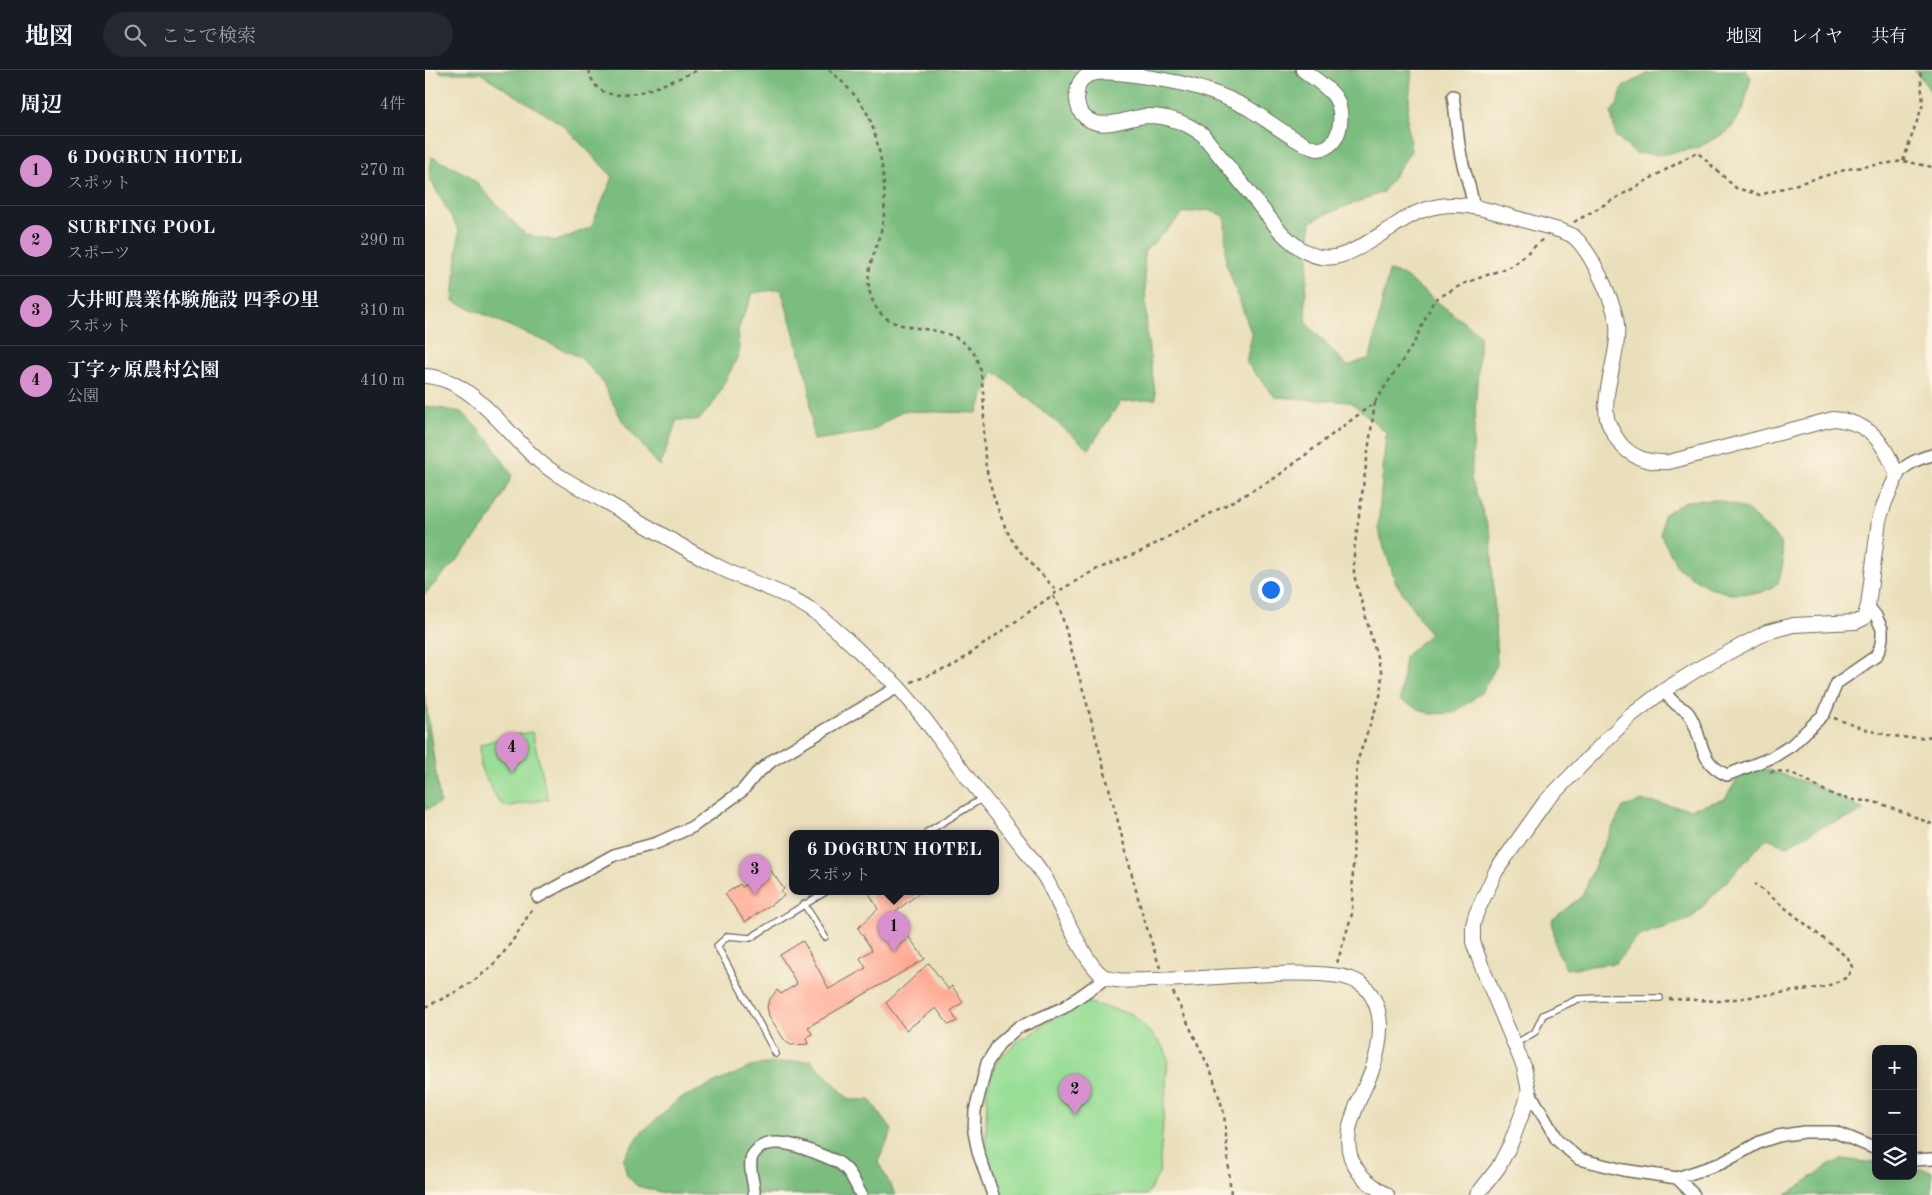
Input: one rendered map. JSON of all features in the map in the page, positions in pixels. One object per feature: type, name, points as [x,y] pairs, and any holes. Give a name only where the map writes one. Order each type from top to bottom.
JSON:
[{"type":"street","points":[[1303,70],[1335,97],[1339,109],[1341,123],[1337,135],[1329,144],[1318,149],[1306,145],[1246,107],[1207,90],[1159,80],[1110,73],[1087,75],[1080,82],[1077,104],[1083,115],[1092,122],[1107,124],[1146,116],[1179,121],[1192,127],[1211,146],[1279,230],[1299,249],[1320,258],[1335,258],[1352,251],[1423,210],[1453,204],[1473,205],[1573,236],[1585,250],[1605,286],[1612,304],[1617,323],[1617,334],[1608,397],[1607,419],[1623,447],[1633,455],[1650,461],[1669,462],[1821,421],[1841,420],[1858,424],[1875,436],[1892,461],[1897,475]]},
{"type":"street","points":[[1453,96],[1460,152],[1473,205]]},
{"type":"street","points":[[425,376],[457,386],[476,398],[526,450],[559,475],[717,566],[807,607],[856,647],[898,687],[1044,876],[1079,943],[1098,972],[1106,978],[1117,980],[1167,980],[1332,975],[1359,982],[1368,990],[1378,1009],[1380,1032],[1376,1058],[1349,1125],[1349,1151],[1356,1169],[1364,1179],[1387,1195]]},
{"type":"street","points":[[1477,1195],[1498,1168],[1511,1143],[1529,1091],[1528,1079],[1515,1044],[1485,976],[1473,942],[1473,925],[1480,902],[1496,871],[1545,802],[1629,717],[1663,691],[1703,666],[1767,632],[1793,625],[1856,622],[1863,618],[1868,606],[1879,520],[1885,502],[1897,475],[1904,466],[1932,455]]},
{"type":"street","points":[[1663,691],[1676,705],[1687,711],[1690,715],[1705,758],[1721,772],[1727,775],[1773,757],[1792,745],[1824,714],[1837,683],[1876,656],[1880,648],[1882,629],[1876,616],[1868,606]]},
{"type":"street","points":[[538,897],[613,855],[657,843],[693,827],[742,790],[756,774],[773,760],[898,687]]},
{"type":"street","points":[[993,1195],[978,1152],[974,1132],[975,1111],[987,1063],[999,1044],[1017,1028],[1063,1008],[1106,978]]},
{"type":"street","points":[[1529,1091],[1557,1140],[1579,1159],[1623,1170],[1677,1178],[1722,1163],[1761,1142],[1778,1136],[1804,1132],[1835,1132],[1872,1147]]},
{"type":"street","points":[[755,1195],[751,1164],[753,1154],[763,1146],[777,1142],[842,1164],[851,1173],[861,1195]]},
{"type":"street","points":[[1917,1160],[1932,1159]]},
{"type":"street","points":[[1677,1178],[1693,1195]]},
{"type":"lane","points":[[930,830],[983,798]]},
{"type":"lane","points":[[776,1054],[717,946],[728,936],[750,938],[820,895]]},
{"type":"lane","points":[[804,904],[825,937]]},
{"type":"lane","points":[[1515,1044],[1535,1032],[1543,1015],[1578,999],[1660,998]]},
{"type":"path","points":[[589,70],[594,84],[602,92],[614,95],[631,94],[698,70]]},
{"type":"path","points":[[829,70],[840,80],[867,114],[877,143],[883,181],[884,213],[868,278],[869,292],[875,307],[884,317],[894,323],[913,328],[939,331],[958,339],[973,352],[981,368],[986,465],[991,487],[1009,535],[1018,549],[1057,592]]},
{"type":"path","points":[[1903,161],[1923,104],[1920,70]]},
{"type":"path","points":[[898,687],[953,666],[1057,592],[1095,570],[1144,550],[1275,478],[1375,402],[1414,343],[1434,300],[1463,284],[1514,265],[1544,238],[1561,232],[1576,221],[1697,152],[1736,188],[1760,195],[1848,169],[1903,161],[1932,167]]},
{"type":"path","points":[[1332,975],[1352,914],[1357,762],[1380,696],[1382,675],[1354,575],[1355,551],[1375,402]]},
{"type":"path","points":[[1053,596],[1059,606],[1080,677],[1142,913],[1167,980],[1212,1074],[1224,1113],[1231,1195]]},
{"type":"path","points":[[1824,714],[1865,730],[1889,736],[1906,739],[1932,736]]},
{"type":"path","points":[[1763,773],[1780,770],[1796,774],[1820,788],[1843,798],[1875,803],[1932,824]]},
{"type":"path","points":[[1660,998],[1720,1001],[1825,988],[1848,977],[1852,967],[1848,958],[1755,884]]},
{"type":"path","points":[[425,1007],[457,992],[481,977],[493,966],[518,933],[538,897]]},
{"type":"green space","points":[[437,70],[1412,70],[1407,121],[1411,151],[1383,192],[1323,215],[1311,222],[1305,303],[1307,324],[1347,366],[1370,358],[1389,271],[1403,275],[1480,335],[1471,479],[1491,535],[1497,665],[1481,693],[1454,713],[1430,714],[1400,700],[1405,656],[1430,634],[1396,583],[1378,529],[1386,432],[1351,402],[1275,397],[1246,362],[1252,335],[1226,263],[1225,216],[1208,210],[1184,213],[1144,252],[1147,336],[1156,399],[1120,402],[1089,449],[994,371],[977,413],[902,411],[870,432],[813,440],[809,384],[781,289],[753,293],[738,329],[739,354],[715,401],[699,420],[677,420],[660,467],[623,422],[601,380],[580,357],[453,301],[459,231],[429,177],[432,157],[470,176],[525,234],[557,241],[591,227],[613,177],[563,125],[480,73],[443,73]]},
{"type":"green space","points":[[1670,70],[1745,70],[1751,77],[1743,110],[1729,131],[1697,148],[1658,155],[1635,153],[1616,137],[1611,112],[1617,105],[1623,87],[1647,74]]},
{"type":"green space","points":[[1915,70],[1932,70],[1932,93]]},
{"type":"green space","points":[[425,406],[462,412],[490,441],[512,475],[494,513],[467,549],[425,594]]},
{"type":"green space","points":[[1718,500],[1746,509],[1781,542],[1783,563],[1778,584],[1760,593],[1730,594],[1706,586],[1678,568],[1661,536],[1663,515],[1686,501]]},
{"type":"green space","points":[[425,696],[440,803],[425,810]]},
{"type":"green space","points":[[532,732],[548,799],[505,807],[498,800],[481,769],[480,745],[503,737]]},
{"type":"green space","points":[[1747,763],[1812,784],[1864,810],[1823,826],[1787,846],[1767,838],[1691,919],[1638,936],[1616,963],[1566,969],[1556,948],[1552,920],[1582,896],[1604,844],[1623,807],[1643,801],[1691,809],[1725,799]]},
{"type":"green space","points":[[1082,1001],[1132,1014],[1164,1047],[1168,1059],[1159,1173],[1147,1195],[997,1195],[997,1186],[988,1164],[986,1141],[987,1089],[998,1059],[1021,1039]]},
{"type":"green space","points":[[811,1060],[850,1100],[870,1100],[892,1130],[878,1162],[896,1195],[668,1194],[637,1186],[627,1175],[623,1159],[640,1134],[679,1099],[755,1065]]},
{"type":"green space","points":[[1842,1159],[1872,1163],[1872,1180],[1917,1180],[1917,1169],[1932,1171],[1932,1195],[1786,1195],[1828,1166]]},
{"type":"building","points":[[769,868],[784,889],[781,892],[784,896],[745,922],[725,894],[740,884],[742,887]]},
{"type":"building","points":[[870,895],[917,895],[892,914],[925,959],[808,1027],[812,1034],[806,1038],[808,1044],[791,1045],[785,1041],[769,1016],[767,1007],[777,990],[781,994],[797,984],[780,955],[803,941],[829,989],[866,968],[860,958],[872,950],[858,928],[878,909]]},
{"type":"building","points":[[929,963],[948,989],[952,986],[963,1002],[951,1011],[957,1021],[949,1025],[936,1008],[906,1030],[886,1003]]},
{"type":"place","name":"丁字ヶ原農村公園","points":[[512,773]]},
{"type":"place","name":"大井町農業体験施設 四季の里","points":[[755,895]]},
{"type":"place","name":"6 DOGRUN HOTEL","points":[[894,952]]},
{"type":"place","name":"SURFING POOL","points":[[1075,1115]]}]
